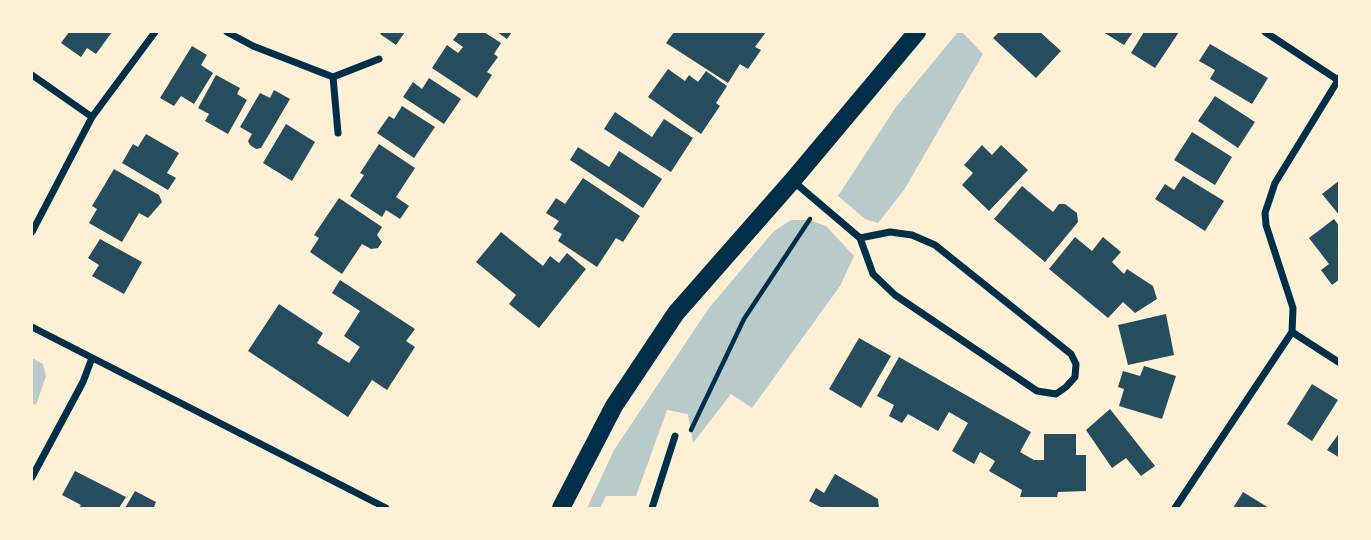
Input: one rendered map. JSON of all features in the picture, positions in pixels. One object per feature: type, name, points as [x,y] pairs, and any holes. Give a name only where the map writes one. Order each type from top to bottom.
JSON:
[{"type":"main road","points":[[561,509],[614,406],[676,313],[792,181],[917,32]]},
{"type":"street","points":[[32,232],[92,117],[155,32]]},
{"type":"street","points":[[227,32],[253,46],[333,77],[379,59]]},
{"type":"street","points":[[1175,509],[1292,332],[1293,308],[1266,225],[1265,213],[1275,183],[1339,78],[1265,32]]},
{"type":"street","points":[[32,75],[92,117]]},
{"type":"street","points":[[333,77],[338,132]]},
{"type":"street","points":[[792,181],[860,238],[873,274],[895,295],[1037,391],[1056,394],[1075,377],[1076,364],[1071,354],[935,245],[912,235],[890,232],[860,238]]},
{"type":"street","points":[[32,327],[386,509]]},
{"type":"street","points":[[1292,332],[1339,363]]},
{"type":"street","points":[[32,477],[83,382],[92,358]]},
{"type":"street","points":[[652,509],[675,436]]},
{"type":"path","points":[[675,436],[692,430],[744,319],[821,204]]},
{"type":"shaded area","points":[[958,32],[962,32],[983,54],[904,190],[878,223],[865,219],[838,196],[896,107]]},
{"type":"shaded area","points":[[791,220],[809,220],[826,226],[854,256],[840,286],[752,408],[731,394],[693,443],[688,414],[667,410],[636,496],[606,496],[600,508],[587,508],[614,450],[709,308],[774,231]]},
{"type":"shaded area","points":[[32,358],[43,364],[46,376],[36,405],[32,403]]},
{"type":"building","points":[[69,32],[112,32],[96,54],[87,48],[81,57],[61,43]]},
{"type":"building","points":[[405,32],[396,45],[380,34]]},
{"type":"building","points":[[459,32],[484,32],[501,43],[494,54],[498,57],[487,72],[492,75],[477,98],[432,68],[447,45],[458,53],[463,47],[453,40]]},
{"type":"building","points":[[497,32],[512,32],[507,39]]},
{"type":"building","points":[[674,32],[766,32],[755,47],[761,50],[748,69],[740,64],[728,83],[666,43]]},
{"type":"building","points":[[999,32],[1040,32],[1061,51],[1036,78],[993,38]]},
{"type":"building","points":[[1103,32],[1133,32],[1124,45]]},
{"type":"building","points":[[1144,32],[1179,32],[1155,68],[1131,53]]},
{"type":"building","points":[[1210,44],[1268,78],[1252,104],[1210,79],[1215,70],[1199,61]]},
{"type":"building","points":[[192,46],[207,55],[201,65],[213,73],[194,104],[181,96],[174,106],[160,98]]},
{"type":"building","points":[[668,69],[685,81],[689,75],[698,82],[706,71],[727,86],[716,103],[720,106],[701,134],[648,97]]},
{"type":"building","points":[[216,75],[240,88],[237,94],[247,100],[228,134],[205,121],[209,114],[198,108]]},
{"type":"building","points":[[429,78],[461,99],[444,124],[403,97],[413,82],[422,89]]},
{"type":"building","points":[[274,90],[290,99],[261,148],[256,149],[248,141],[252,134],[240,127],[260,93],[270,98]]},
{"type":"building","points":[[1215,96],[1255,122],[1238,148],[1198,121]]},
{"type":"building","points":[[402,106],[435,127],[414,158],[377,133],[389,116],[394,119]]},
{"type":"building","points":[[615,112],[652,137],[664,119],[693,138],[671,172],[604,129]]},
{"type":"building","points":[[286,124],[315,142],[292,181],[263,163]]},
{"type":"building","points":[[1192,132],[1232,157],[1215,185],[1174,160]]},
{"type":"building","points":[[146,134],[179,153],[167,173],[176,178],[168,190],[122,163],[133,144],[138,147]]},
{"type":"building","points":[[379,144],[415,168],[396,197],[409,206],[400,219],[386,210],[382,217],[350,196],[364,175],[360,173]]},
{"type":"building","points":[[982,145],[992,155],[1001,145],[1028,170],[989,211],[962,185],[973,173],[964,165]]},
{"type":"building","points":[[578,147],[609,167],[619,151],[662,179],[643,208],[570,160]]},
{"type":"building","points":[[114,169],[159,195],[162,202],[148,218],[139,213],[122,242],[89,223],[97,209],[92,206]]},
{"type":"building","points":[[1183,176],[1224,201],[1205,231],[1155,199],[1165,184],[1174,190]]},
{"type":"building","points":[[583,178],[640,216],[623,242],[616,238],[597,267],[558,241],[562,234],[553,229],[559,221],[546,213],[556,198],[565,204]]},
{"type":"building","points":[[1340,180],[1340,216],[1322,194]]},
{"type":"building","points":[[1022,186],[1053,212],[1059,204],[1065,204],[1077,213],[1078,222],[1045,262],[994,219]]},
{"type":"building","points":[[339,198],[382,227],[377,235],[382,242],[378,248],[371,249],[362,244],[342,274],[310,252],[319,238],[314,235]]},
{"type":"building","points":[[1334,219],[1340,227],[1340,279],[1332,285],[1321,270],[1329,264],[1309,238]]},
{"type":"building","points":[[501,232],[543,266],[550,256],[559,263],[567,253],[586,269],[539,328],[509,304],[516,295],[476,262]]},
{"type":"building","points":[[1075,237],[1092,251],[1103,237],[1121,252],[1112,262],[1124,274],[1127,269],[1153,286],[1157,299],[1135,313],[1123,302],[1108,318],[1049,269]]},
{"type":"building","points":[[100,239],[142,262],[124,294],[92,276],[99,265],[88,258]]},
{"type":"building","points":[[340,280],[415,329],[406,341],[415,347],[387,390],[372,380],[348,417],[248,351],[279,304],[323,333],[317,343],[349,363],[360,347],[344,336],[360,311],[332,293]]},
{"type":"building","points":[[1166,314],[1174,355],[1128,365],[1118,325]]},
{"type":"building","points":[[859,338],[891,356],[861,408],[829,389]]},
{"type":"building","points":[[899,357],[1031,432],[1020,452],[1034,460],[1044,460],[1044,434],[1076,434],[1076,455],[1086,455],[1086,491],[1058,492],[1057,497],[1020,497],[1022,490],[989,471],[995,461],[980,452],[974,464],[952,451],[968,423],[949,412],[938,431],[908,414],[902,423],[889,416],[894,405],[877,396]]},
{"type":"building","points":[[1144,366],[1176,376],[1162,419],[1119,406],[1124,389],[1118,387],[1123,371],[1140,376]]},
{"type":"building","points":[[1312,384],[1338,400],[1312,441],[1287,424]]},
{"type":"building","points":[[1110,409],[1155,466],[1141,476],[1126,458],[1112,468],[1086,430]]},
{"type":"building","points":[[1340,432],[1340,458],[1327,450]]},
{"type":"building","points":[[75,471],[126,497],[119,508],[79,508],[81,505],[62,495]]},
{"type":"building","points":[[835,474],[878,499],[879,508],[822,508],[809,501],[816,488],[824,493]]},
{"type":"building","points":[[135,491],[156,502],[154,507],[157,508],[125,508]]},
{"type":"building","points":[[1243,492],[1269,508],[1233,508]]}]
